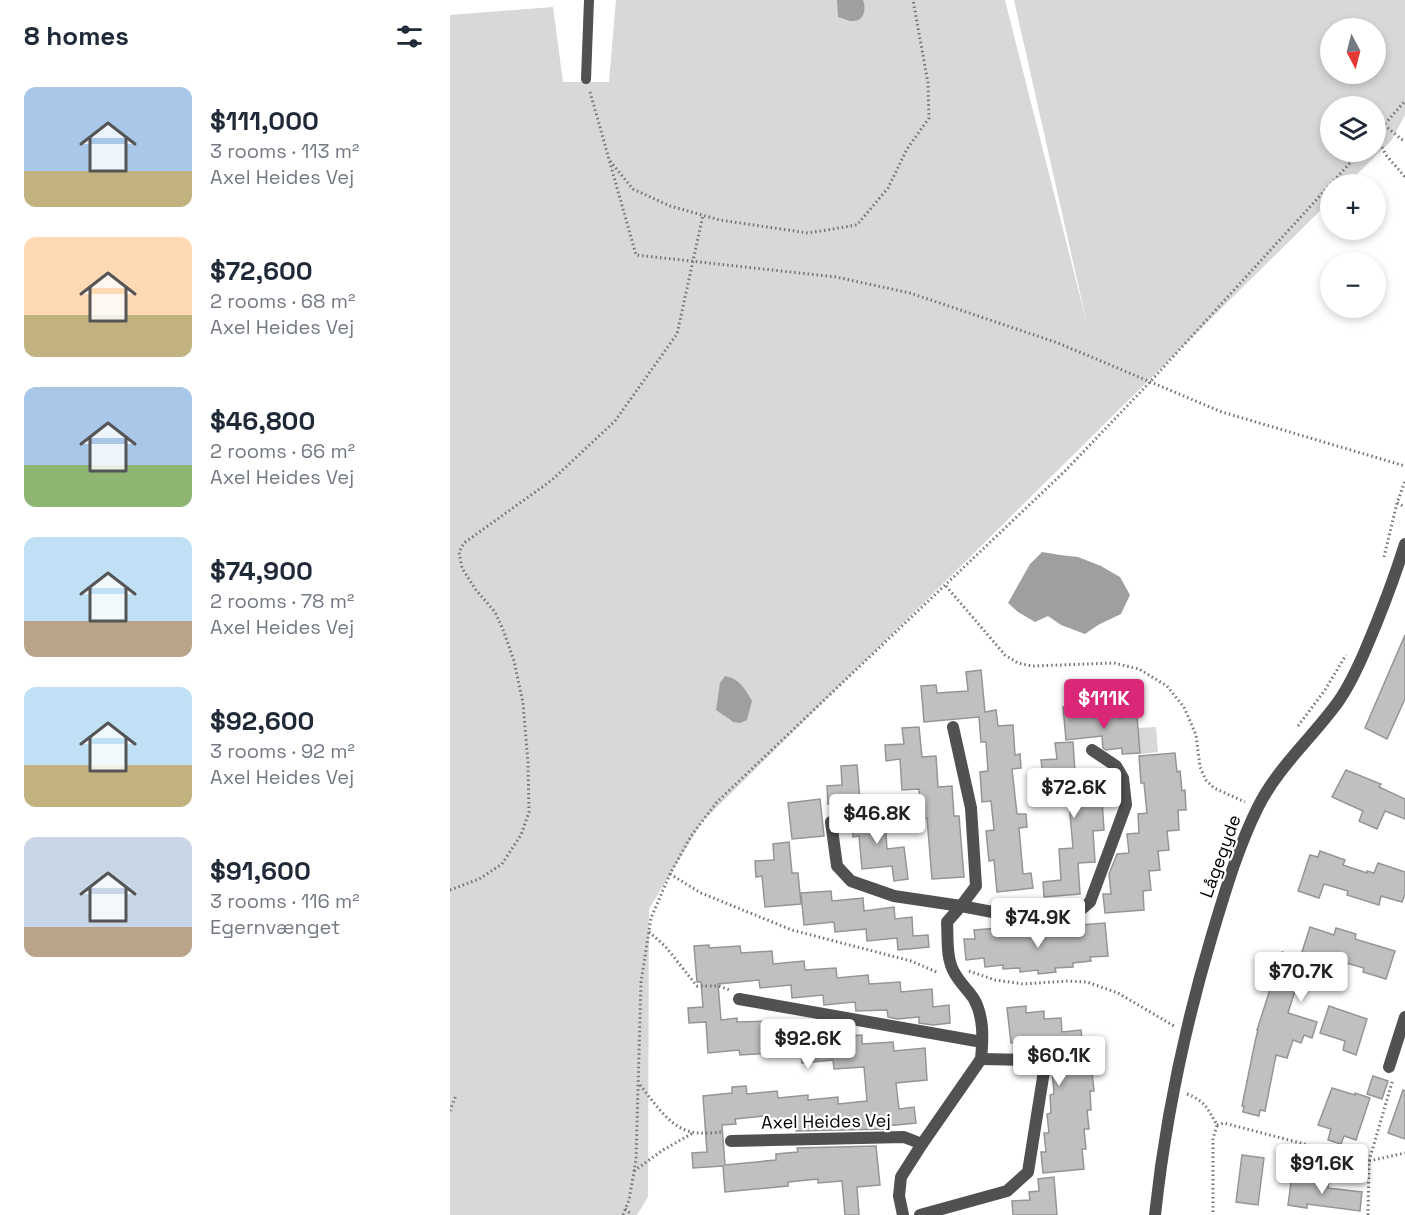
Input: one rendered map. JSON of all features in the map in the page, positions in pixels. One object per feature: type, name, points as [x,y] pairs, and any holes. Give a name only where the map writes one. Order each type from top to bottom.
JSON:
[{"type":"street","name":"Lågegyde","points":[[1155,1215],[1165,1142],[1188,1029],[1206,957],[1240,850],[1258,808],[1273,782],[1346,691],[1372,633],[1405,544]]},
{"type":"street","points":[[903,1215],[899,1196],[901,1177],[981,1059],[981,1018],[975,1000],[954,973],[949,958],[947,922],[976,886],[971,808],[953,727]]},
{"type":"street","points":[[831,822],[837,866],[851,881],[894,896],[1024,918],[1077,913],[1090,902],[1126,805],[1123,778],[1116,766],[1092,750]]},
{"type":"street","points":[[739,999],[982,1042]]},
{"type":"street","points":[[1389,1067],[1405,1017]]},
{"type":"street","points":[[920,1215],[1007,1191],[1028,1172],[1044,1071],[1034,1060],[981,1059]]},
{"type":"street","name":"Axel Heides Vej","points":[[731,1141],[904,1137],[922,1144]]},
{"type":"lane","points":[[586,78],[589,0]]},
{"type":"path","points":[[609,160],[633,189],[670,206],[720,220],[808,233],[857,225],[888,188],[907,148],[928,118],[928,83],[913,0]]},
{"type":"path","points":[[586,78],[636,255],[836,277],[910,293],[1058,343],[1222,412],[1405,466]]},
{"type":"path","points":[[1386,123],[1405,101]]},
{"type":"path","points":[[1386,127],[1405,142]]},
{"type":"path","points":[[1386,155],[1405,177]]},
{"type":"path","points":[[623,1215],[629,1200],[636,1160],[641,982],[651,918],[670,874],[691,836],[717,802],[1065,471],[1351,162]]},
{"type":"path","points":[[450,890],[478,879],[502,864],[521,835],[530,812],[523,703],[514,660],[495,612],[476,590],[462,568],[459,552],[465,543],[552,480],[615,421],[676,334],[703,215]]},
{"type":"path","points":[[1397,503],[1405,507]]},
{"type":"path","points":[[946,585],[1005,655],[1018,663],[1032,666],[1114,663],[1139,669],[1167,686],[1184,707],[1196,735],[1200,767],[1206,780],[1214,789],[1258,808]]},
{"type":"path","points":[[670,874],[701,893],[792,930],[911,961],[942,974],[971,971],[995,980],[1023,984],[1087,982],[1118,993],[1174,1026],[1188,1029]]},
{"type":"path","points":[[649,932],[665,946],[697,986],[719,986],[729,989],[739,999]]},
{"type":"path","points":[[1368,1215],[1369,1161],[1393,1079],[1389,1067]]},
{"type":"path","points":[[638,1083],[682,1129],[693,1132],[724,1132],[731,1141]]},
{"type":"path","points":[[1175,1091],[1199,1099],[1217,1125],[1213,1138],[1213,1215]]},
{"type":"path","points":[[450,1111],[456,1095]]},
{"type":"path","points":[[1217,1125],[1224,1123],[1369,1161],[1405,1152]]},
{"type":"path","points":[[634,1171],[693,1132]]},
{"type":"path","points":[[625,1209],[632,1215]]},
{"type":"shaded area","points":[[616,0],[1005,0],[1087,324],[1014,0],[1405,0],[1405,115],[1391,141],[1386,146],[1386,96],[1320,96],[1320,162],[1370,162],[1357,174],[1320,174],[1320,211],[702,822],[649,909],[648,1197],[637,1215],[450,1215],[450,15],[553,7],[563,82],[609,82]]},
{"type":"shaded area","points":[[837,0],[863,0],[862,16],[852,21],[838,17]]},
{"type":"shaded area","points":[[1042,552],[1078,557],[1120,577],[1130,595],[1121,614],[1085,634],[1061,625],[1048,616],[1035,622],[1018,612],[1008,603],[1030,564]]},
{"type":"shaded area","points":[[725,676],[738,682],[752,701],[747,720],[740,723],[733,722],[716,710],[720,683]]},
{"type":"shaded area","points":[[1156,727],[1158,752],[1140,754],[1138,728]]},
{"type":"building","points":[[1405,635],[1405,699],[1387,739],[1365,728]]},
{"type":"building","points":[[981,670],[985,712],[996,710],[998,726],[1013,725],[1015,755],[1020,754],[1021,768],[1012,769],[1017,814],[1026,814],[1027,827],[1019,828],[1023,874],[1031,873],[1033,888],[997,892],[994,860],[989,861],[986,831],[994,830],[991,801],[982,802],[980,772],[988,771],[986,742],[981,742],[979,717],[924,722],[921,686],[936,685],[937,693],[968,691],[966,672]]},
{"type":"building","points":[[1077,706],[1078,716],[1118,713],[1119,718],[1137,716],[1140,753],[1122,754],[1122,748],[1106,750],[1103,748],[1102,736],[1066,740],[1063,707]]},
{"type":"building","points":[[919,727],[922,757],[936,756],[938,787],[952,786],[954,816],[959,816],[964,877],[932,879],[927,818],[921,819],[919,789],[902,790],[900,759],[886,761],[885,745],[904,744],[902,728]]},
{"type":"building","points":[[1073,742],[1075,772],[1091,771],[1093,801],[1102,800],[1104,830],[1093,831],[1095,862],[1078,863],[1080,894],[1044,897],[1043,882],[1061,880],[1059,849],[1073,848],[1069,803],[1060,803],[1058,773],[1043,775],[1041,760],[1057,759],[1055,743]]},
{"type":"building","points":[[1175,753],[1182,791],[1185,790],[1186,810],[1178,810],[1179,830],[1167,831],[1169,850],[1158,851],[1160,870],[1149,871],[1151,890],[1143,891],[1144,910],[1105,913],[1103,894],[1111,894],[1109,874],[1117,854],[1129,853],[1127,834],[1139,833],[1138,814],[1147,813],[1139,756]]},
{"type":"building","points":[[857,765],[860,801],[828,804],[827,786],[842,785],[841,766]]},
{"type":"building","points":[[1346,770],[1381,784],[1379,787],[1405,799],[1405,819],[1385,811],[1377,829],[1359,821],[1363,811],[1332,797]]},
{"type":"building","points":[[820,799],[824,836],[792,839],[788,803]]},
{"type":"building","points":[[867,806],[869,822],[885,820],[887,849],[904,847],[908,879],[894,881],[892,866],[862,869],[859,836],[853,837],[850,808]]},
{"type":"building","points":[[789,842],[792,873],[798,873],[801,904],[765,907],[762,876],[756,877],[755,861],[774,860],[773,844]]},
{"type":"building","points":[[1320,851],[1345,860],[1343,865],[1367,873],[1367,871],[1374,873],[1378,863],[1405,872],[1405,894],[1402,902],[1381,896],[1379,905],[1347,895],[1348,891],[1324,884],[1319,898],[1298,891],[1310,855],[1318,857]]},
{"type":"building","points":[[831,891],[832,901],[863,898],[864,911],[894,907],[895,919],[912,917],[913,936],[928,935],[929,947],[898,950],[897,938],[867,941],[866,929],[835,932],[834,922],[804,925],[801,893]]},
{"type":"building","points":[[1105,923],[1108,956],[1090,957],[1091,961],[1073,963],[1073,967],[1055,968],[1056,972],[1038,974],[1038,970],[1020,972],[1020,968],[1003,969],[1003,965],[985,967],[984,958],[966,960],[964,939],[975,939],[974,930],[999,928],[1000,934],[1017,933],[1017,936],[1035,934],[1035,937],[1062,935],[1062,931],[1080,929],[1080,925]]},
{"type":"building","points":[[1310,927],[1334,935],[1336,928],[1356,934],[1355,939],[1395,951],[1386,979],[1363,972],[1364,968],[1332,959],[1329,969],[1304,962],[1288,1013],[1317,1022],[1312,1038],[1304,1035],[1301,1043],[1293,1040],[1287,1058],[1276,1055],[1265,1111],[1260,1110],[1259,1116],[1243,1112],[1244,1106],[1242,1106],[1257,1030],[1282,952],[1300,958]]},
{"type":"building","points":[[709,945],[709,948],[740,946],[741,953],[772,951],[773,964],[804,961],[805,970],[836,968],[837,978],[868,975],[869,984],[900,982],[901,992],[932,989],[933,1007],[949,1005],[950,1023],[933,1025],[919,1023],[919,1017],[897,1019],[888,1017],[887,1010],[856,1011],[855,1002],[824,1005],[823,995],[792,998],[791,985],[760,988],[759,980],[718,984],[721,1020],[737,1018],[737,1022],[768,1021],[768,1024],[799,1022],[799,1031],[830,1028],[831,1037],[862,1035],[862,1044],[893,1042],[894,1051],[925,1048],[927,1080],[896,1083],[899,1109],[914,1107],[916,1123],[886,1126],[886,1129],[796,1131],[795,1121],[765,1124],[765,1116],[735,1119],[736,1124],[722,1125],[725,1165],[776,1160],[776,1154],[798,1152],[797,1148],[876,1146],[880,1185],[857,1187],[859,1215],[845,1215],[842,1181],[818,1183],[818,1179],[788,1182],[788,1186],[725,1192],[723,1166],[693,1168],[692,1153],[707,1152],[703,1096],[732,1093],[732,1087],[746,1086],[747,1094],[777,1091],[778,1098],[808,1095],[808,1100],[838,1097],[838,1104],[867,1101],[864,1067],[834,1069],[833,1060],[802,1063],[801,1054],[740,1055],[739,1050],[708,1053],[706,1022],[689,1023],[688,1008],[703,1007],[701,982],[697,982],[694,946]]},
{"type":"building","points":[[1026,1006],[1026,1013],[1044,1011],[1044,1019],[1061,1018],[1062,1032],[1081,1030],[1085,1072],[1092,1072],[1094,1091],[1090,1091],[1091,1110],[1087,1110],[1089,1129],[1084,1129],[1086,1149],[1082,1149],[1084,1169],[1043,1173],[1041,1152],[1046,1152],[1044,1133],[1049,1133],[1047,1114],[1051,1113],[1050,1095],[1054,1094],[1051,1055],[1048,1055],[1047,1047],[1030,1049],[1029,1041],[1011,1043],[1007,1008]]},
{"type":"building","points":[[1329,1006],[1367,1019],[1356,1055],[1343,1050],[1345,1041],[1320,1033]]},
{"type":"building","points":[[1373,1076],[1388,1081],[1382,1099],[1367,1094]]},
{"type":"building","points":[[1332,1088],[1370,1098],[1356,1140],[1344,1136],[1341,1144],[1328,1140],[1331,1129],[1318,1125]]},
{"type":"building","points":[[1403,1090],[1405,1091],[1405,1139],[1388,1133]]},
{"type":"building","points":[[1242,1155],[1264,1158],[1258,1205],[1236,1202]]},
{"type":"building","points":[[1292,1175],[1329,1180],[1328,1188],[1362,1192],[1360,1211],[1307,1204],[1307,1208],[1288,1205]]},
{"type":"building","points":[[1054,1177],[1057,1215],[1013,1215],[1012,1201],[1030,1200],[1029,1192],[1039,1191],[1038,1179]]}]
